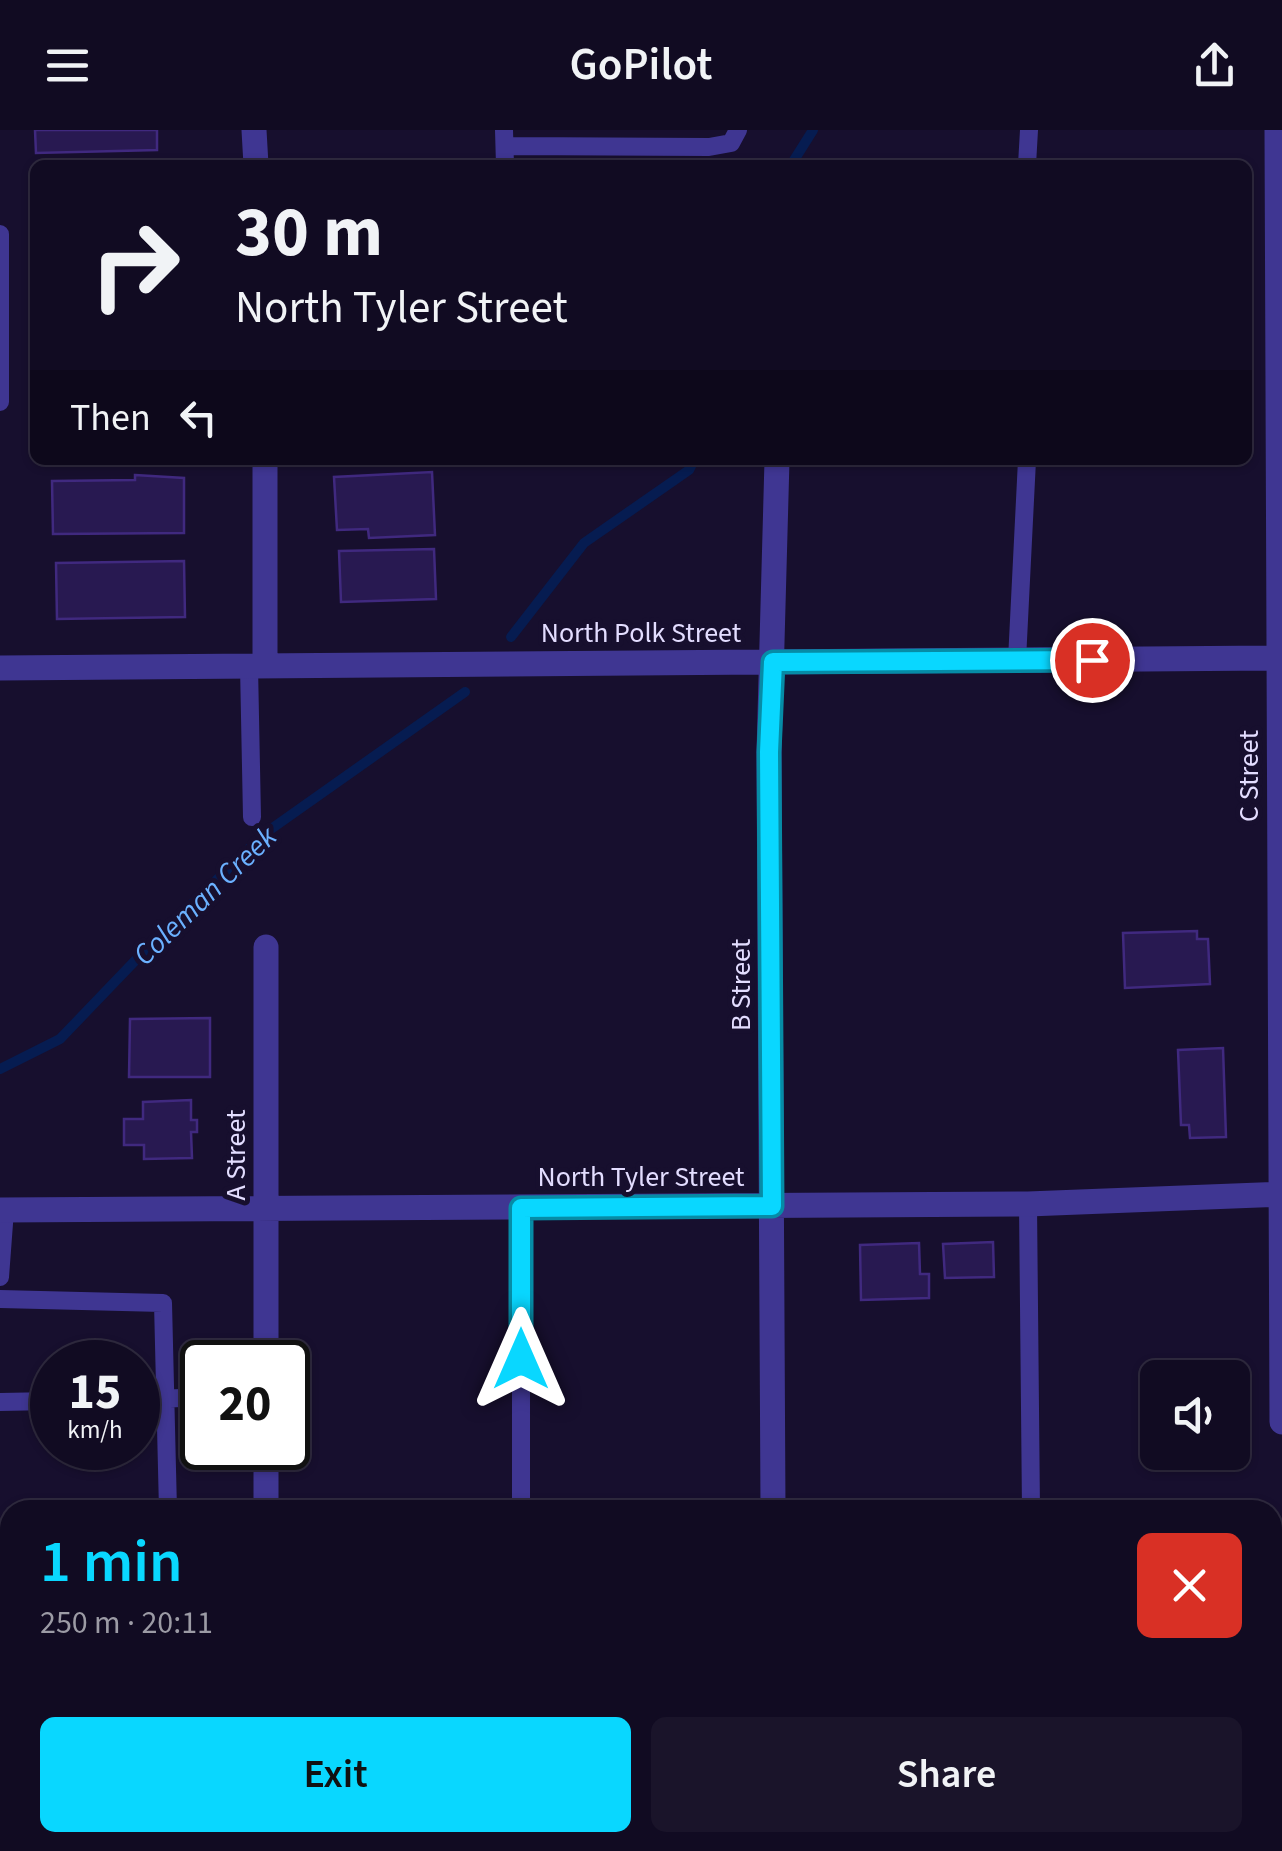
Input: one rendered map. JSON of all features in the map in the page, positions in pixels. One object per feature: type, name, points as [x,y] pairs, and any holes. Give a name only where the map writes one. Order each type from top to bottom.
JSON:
[{"type":"street","points":[[254,130],[256,160]]},
{"type":"street","name":"C Street","points":[[1276,130],[1282,1422]]},
{"type":"street","points":[[257,666],[264,465]]},
{"type":"street","name":"B Street","points":[[773,1500],[769,752],[777,465]]},
{"type":"street","name":"North Polk Street","points":[[0,668],[1280,658]]},
{"type":"street","name":"A Street","points":[[266,947],[266,1340]]},
{"type":"street","name":"North Tyler Street","points":[[2,1210],[1028,1204],[1282,1194]]},
{"type":"street","points":[[266,1470],[266,1500]]},
{"type":"lane","points":[[505,147],[709,147],[730,143],[738,130]]},
{"type":"lane","points":[[1028,160],[1029,130]]},
{"type":"lane","points":[[0,234],[0,402]]},
{"type":"lane","points":[[1017,660],[1027,465]]},
{"type":"lane","points":[[252,817],[257,666]]},
{"type":"lane","points":[[1028,1204],[1032,1500]]},
{"type":"lane","points":[[521,1208],[521,1500]]},
{"type":"lane","points":[[0,1278],[2,1210]]},
{"type":"lane","points":[[0,1299],[162,1303],[168,1500]]},
{"type":"lane","points":[[160,1400],[180,1399]]},
{"type":"lane","points":[[0,1402],[30,1401]]},
{"type":"building","points":[[35,130],[157,130],[157,150],[36,153]]},
{"type":"building","points":[[432,472],[435,535],[369,538],[368,529],[337,530],[334,477]]},
{"type":"building","points":[[135,475],[184,478],[184,533],[53,534],[52,481],[135,480]]},
{"type":"building","points":[[434,549],[436,599],[341,602],[339,551]]},
{"type":"building","points":[[184,561],[185,617],[57,619],[56,563]]},
{"type":"building","points":[[1197,931],[1197,939],[1208,939],[1210,984],[1125,988],[1123,933]]},
{"type":"building","points":[[210,1018],[210,1077],[129,1077],[130,1019]]},
{"type":"building","points":[[1223,1048],[1226,1137],[1190,1138],[1189,1125],[1181,1125],[1178,1050]]},
{"type":"building","points":[[191,1100],[191,1120],[197,1120],[197,1132],[191,1132],[192,1158],[144,1159],[144,1145],[124,1145],[124,1119],[143,1119],[143,1102]]},
{"type":"building","points":[[993,1242],[994,1277],[945,1278],[943,1244]]},
{"type":"building","points":[[919,1243],[920,1274],[929,1274],[929,1298],[861,1300],[860,1245]]},
{"type":"waterway","name":"Coleman Creek","points":[[794,160],[813,130]]},
{"type":"waterway","name":"Coleman Creek","points":[[511,637],[584,543],[692,465]]},
{"type":"waterway","name":"Coleman Creek","points":[[0,1069],[60,1039],[264,834],[465,692]]},
{"type":"route","points":[[521,1359],[521,1208],[772,1206],[769,752],[773,662],[1092,660]]}]
